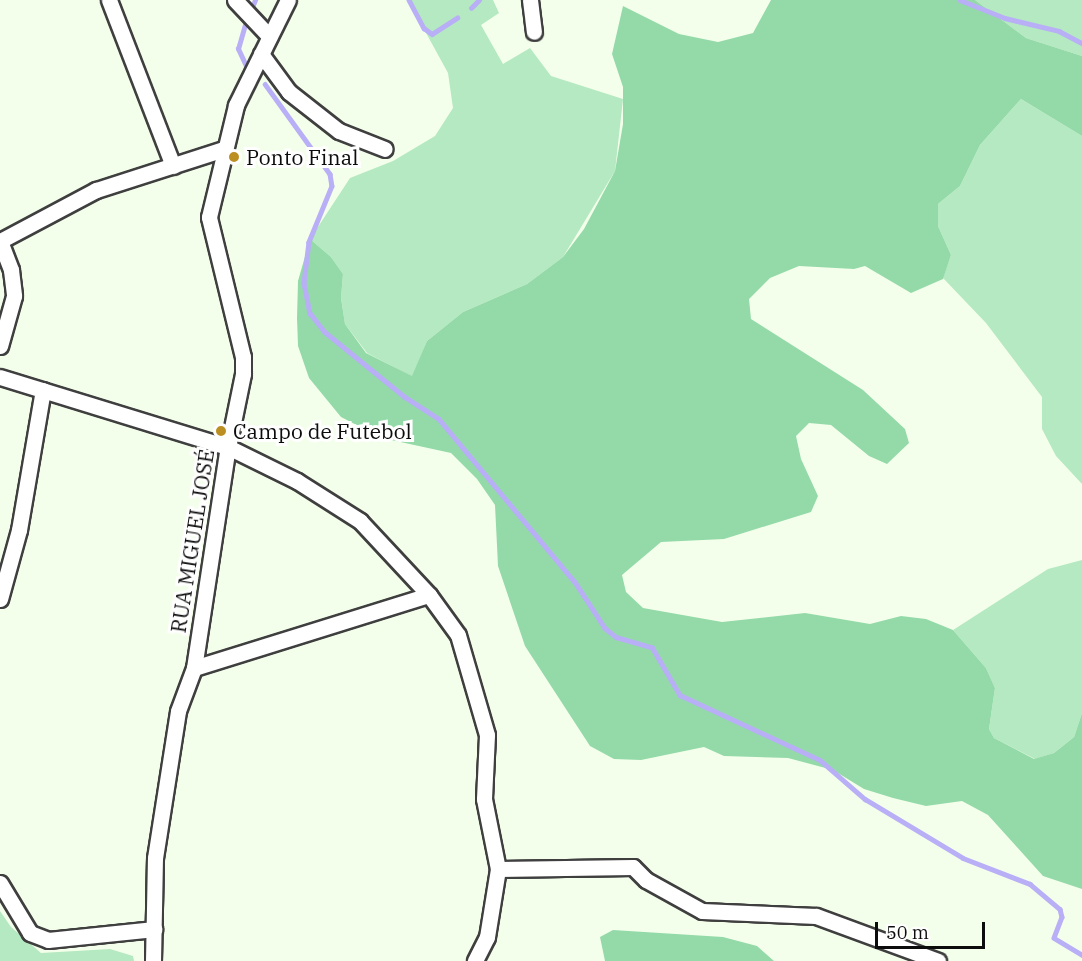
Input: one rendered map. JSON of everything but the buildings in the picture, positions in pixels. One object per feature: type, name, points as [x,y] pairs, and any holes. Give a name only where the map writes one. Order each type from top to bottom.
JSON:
[{"type":"street","points":[[109,0],[173,166]]},
{"type":"street","points":[[235,0],[269,36]]},
{"type":"street","name":"RUA MIGUEL JOSÉ","points":[[153,961],[155,858],[176,722],[194,668],[228,447],[243,374],[243,357],[209,217],[236,105],[288,0]]},
{"type":"street","points":[[530,0],[534,32]]},
{"type":"street","points":[[261,54],[289,92],[339,131],[385,149]]},
{"type":"street","points":[[0,346],[14,296],[11,270],[0,241],[96,190],[224,149]]},
{"type":"street","points":[[0,377],[228,447],[297,481],[360,521],[429,595],[458,635],[488,735],[484,799],[498,869],[487,937],[475,961]]},
{"type":"street","points":[[0,599],[19,530],[43,390]]},
{"type":"street","points":[[194,668],[429,595]]},
{"type":"street","points":[[498,869],[633,867],[646,880],[702,911],[816,916],[938,961]]},
{"type":"street","points":[[0,883],[30,933],[48,940],[154,929]]},
{"type":"green space","points":[[408,0],[493,0],[499,13],[481,25],[503,64],[530,48],[551,76],[623,99],[615,171],[563,257],[527,284],[463,312],[427,341],[413,377],[367,353],[345,324],[341,298],[343,274],[331,257],[310,239],[350,178],[393,161],[435,136],[453,108],[448,73]]},
{"type":"green space","points":[[771,0],[975,0],[1026,38],[1082,56],[1082,136],[1021,99],[980,145],[960,186],[938,204],[938,226],[951,255],[943,279],[911,293],[865,266],[854,269],[799,266],[770,278],[749,299],[751,319],[863,390],[905,429],[909,443],[887,464],[869,456],[831,425],[809,423],[796,436],[801,459],[818,496],[811,512],[724,539],[661,542],[622,575],[626,592],[643,608],[722,622],[805,613],[870,624],[901,616],[926,619],[953,630],[986,668],[995,688],[989,729],[994,738],[1034,759],[1054,753],[1074,737],[1082,713],[1082,889],[1043,876],[988,815],[962,801],[926,806],[893,798],[864,789],[833,770],[788,758],[724,756],[704,747],[641,760],[614,759],[590,746],[525,646],[498,566],[495,505],[477,479],[451,453],[382,438],[341,417],[309,378],[298,346],[297,318],[298,281],[310,239],[331,257],[343,274],[341,298],[345,324],[366,353],[412,376],[427,341],[463,312],[527,284],[563,257],[584,229],[615,171],[623,124],[623,87],[612,54],[623,6],[679,34],[718,42],[753,33]]},
{"type":"green space","points":[[975,0],[1082,0],[1082,56],[1026,38]]},
{"type":"green space","points":[[1021,99],[1082,136],[1082,484],[1056,456],[1042,429],[1042,397],[986,323],[943,278],[951,255],[938,226],[938,204],[960,186],[980,145]]},
{"type":"green space","points":[[1082,560],[1082,713],[1074,737],[1054,753],[1035,759],[994,738],[989,729],[995,688],[986,668],[953,630],[1048,569]]},
{"type":"green space","points":[[0,911],[11,927],[41,953],[110,949],[133,956],[134,961],[0,961]]},
{"type":"green space","points":[[613,930],[723,937],[757,946],[774,961],[605,961],[600,937]]},
{"type":"waterway","points":[[251,10],[255,0]]},
{"type":"waterway","points":[[409,0],[424,28],[432,34],[457,18]]},
{"type":"waterway","points":[[471,8],[479,0]]},
{"type":"waterway","points":[[960,0],[1005,18],[1059,31],[1082,43]]},
{"type":"waterway","points":[[246,66],[238,49],[247,18]]},
{"type":"waterway","points":[[265,84],[330,174],[332,186],[309,242],[304,283],[310,313],[325,332],[405,397],[439,419],[575,582],[605,628],[616,637],[652,647],[680,695],[820,760],[865,799],[963,858],[1030,884],[1060,909],[1062,917],[1054,938],[1082,955]]},
{"type":"place","name":"Ponto Final","points":[[234,157]]},
{"type":"place","name":"Campo de Futebol","points":[[221,431]]}]
